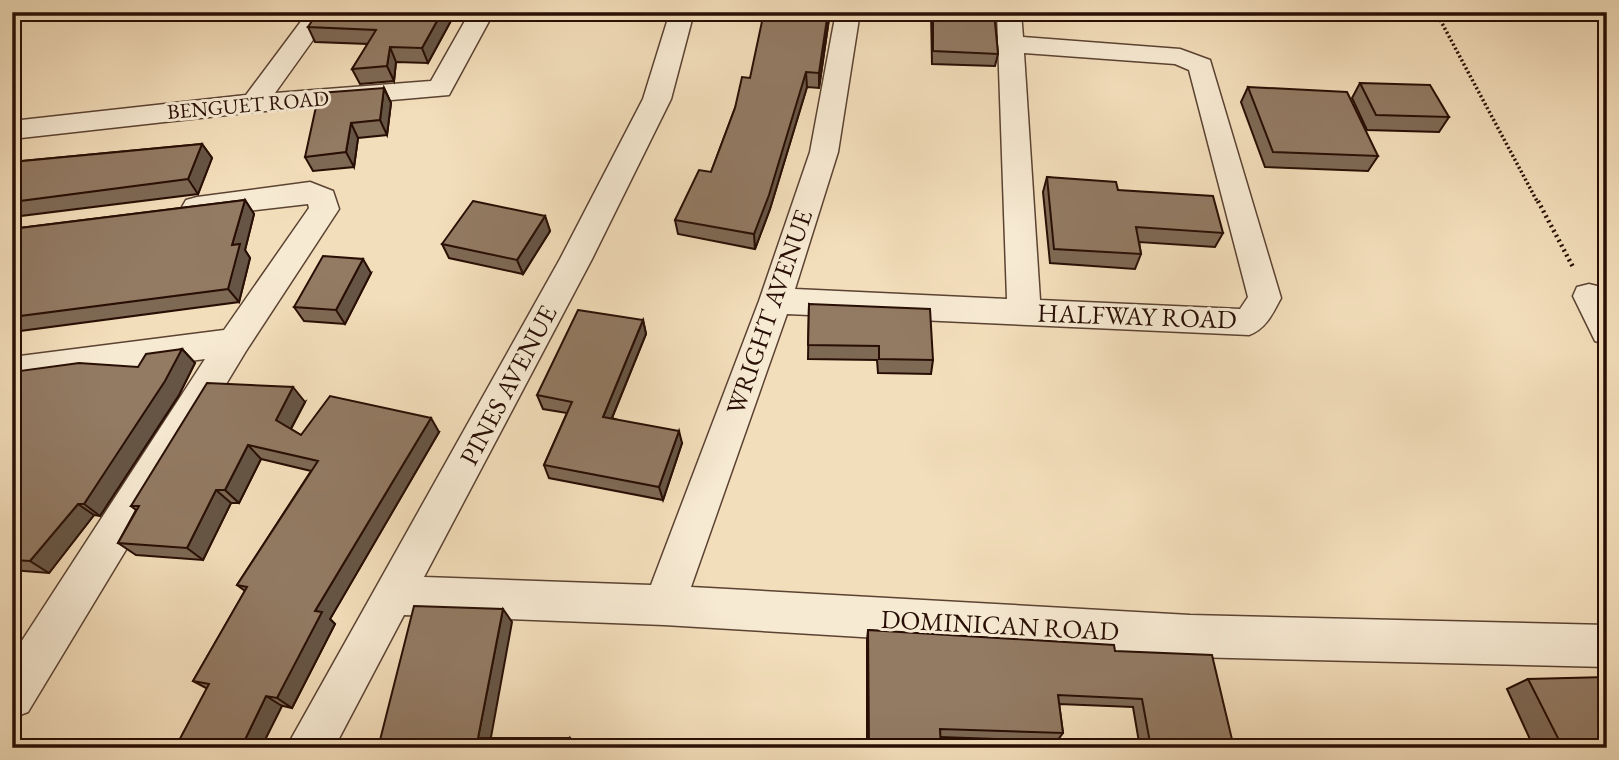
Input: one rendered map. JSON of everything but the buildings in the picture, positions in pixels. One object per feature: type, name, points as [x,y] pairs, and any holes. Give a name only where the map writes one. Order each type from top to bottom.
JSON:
[{"type":"street","points":[[254,103],[321,12]]},
{"type":"street","name":"BENGUET ROAD","points":[[12,130],[254,103],[440,89],[482,12]]},
{"type":"street","name":"PINES AVENUE","points":[[309,748],[576,259],[657,99],[682,12]]},
{"type":"street","name":"WRIGHT AVENUE","points":[[664,605],[775,301],[824,152],[848,12]]},
{"type":"street","points":[[1010,28],[1024,312]]},
{"type":"street","name":"HALFWAY ROAD","points":[[775,301],[1249,322],[1265,298],[1201,66],[1180,57],[1010,28]]},
{"type":"street","points":[[12,696],[234,342],[324,209],[322,198],[310,192],[174,210]]},
{"type":"street","points":[[1589,296],[1607,332]]},
{"type":"street","points":[[18,378],[234,342]]},
{"type":"street","name":"DOMINICAN ROAD","points":[[394,596],[664,605],[1189,636],[1607,646]]},
{"type":"path","points":[[1436,12],[1589,296]]}]
